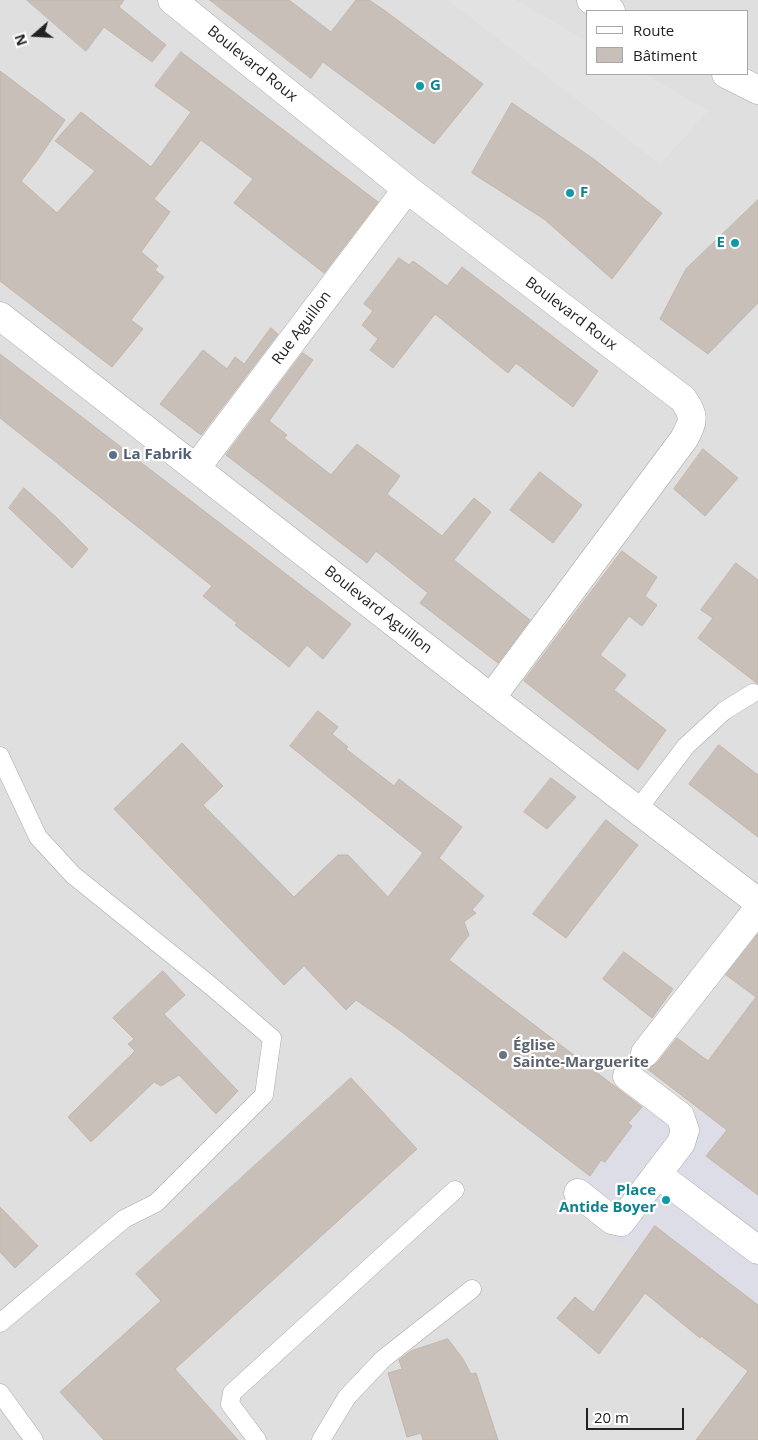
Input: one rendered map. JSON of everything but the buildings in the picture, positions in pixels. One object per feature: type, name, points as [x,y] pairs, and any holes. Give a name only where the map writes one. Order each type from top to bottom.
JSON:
[{"type":"street","name":"Boulevard Roux","points":[[172,0],[408,189],[683,399],[689,409],[693,418],[684,439],[491,698]]},
{"type":"street","points":[[591,0],[609,10]]},
{"type":"street","points":[[728,75],[758,90]]},
{"type":"street","name":"Rue Aguillon","points":[[196,468],[408,189]]},
{"type":"street","name":"Boulevard Aguillon","points":[[0,316],[491,698],[758,902]]},
{"type":"street","points":[[645,1053],[758,909]]},
{"type":"street","points":[[578,1193],[612,1220],[621,1222],[681,1143],[685,1130],[680,1116],[628,1076]]},
{"type":"street","points":[[657,1174],[758,1250]]},
{"type":"lane","points":[[638,810],[686,746],[724,711],[753,693]]},
{"type":"lane","points":[[0,756],[38,838],[73,875],[211,986],[272,1038],[264,1095],[156,1203],[124,1220],[0,1323]]},
{"type":"lane","points":[[257,1440],[230,1404],[232,1393],[455,1190]]},
{"type":"lane","points":[[321,1440],[347,1397],[383,1359],[472,1289]]},
{"type":"lane","points":[[0,1393],[34,1440]]},
{"type":"shaded area","points":[[0,0],[758,0],[758,1440],[0,1440]]},
{"type":"shaded area","points":[[448,0],[516,0],[586,40],[586,75],[647,75],[709,111],[660,164]]},
{"type":"shaded area","name":"Place Antide Boyer","points":[[651,1094],[680,1116],[706,1113],[727,1129],[707,1156],[758,1195],[758,1305],[655,1226],[635,1253],[570,1205],[592,1174],[598,1157],[605,1162],[632,1126],[625,1121],[639,1110]]},
{"type":"place","name":"G","points":[[420,86]]},
{"type":"place","name":"F","points":[[570,193]]},
{"type":"place","name":"E","points":[[735,243]]},
{"type":"place","name":"La Fabrik","points":[[113,455]]},
{"type":"place","name":"Église Sainte-Marguerite","points":[[503,1055]]},
{"type":"place","name":"Place Antide Boyer","points":[[666,1200]]}]
